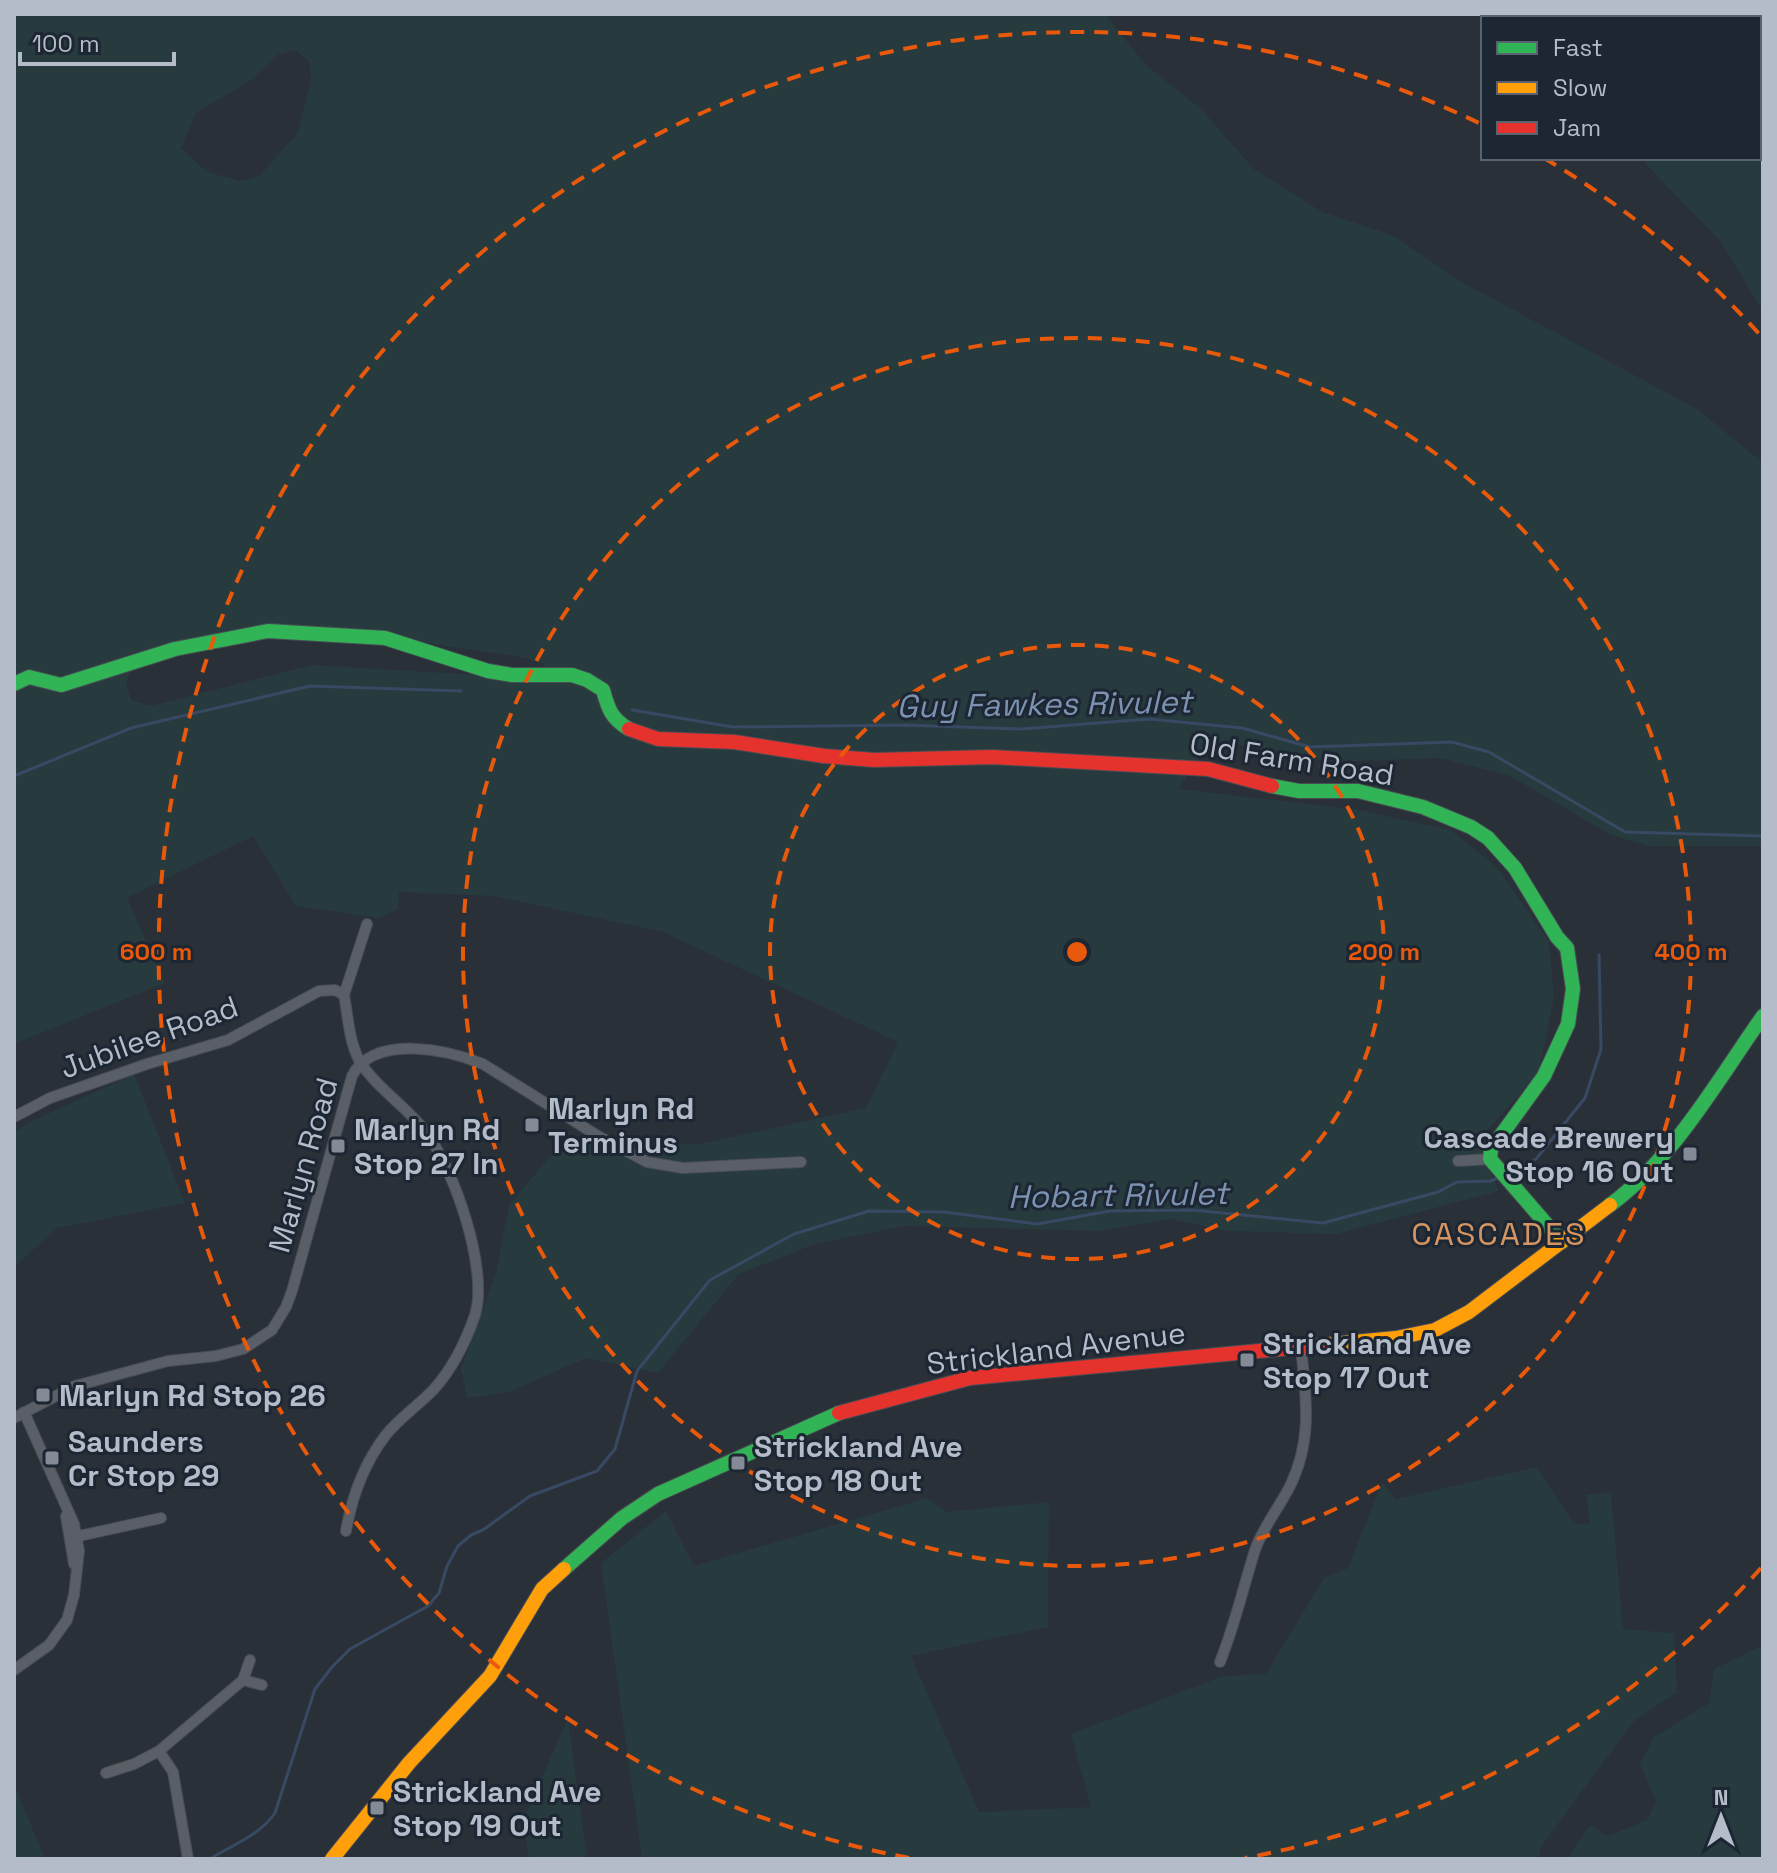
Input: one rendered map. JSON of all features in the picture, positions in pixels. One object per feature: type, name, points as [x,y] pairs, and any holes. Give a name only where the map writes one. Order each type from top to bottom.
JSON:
[{"type":"street","name":"Old Farm Road","points":[[14,684],[29,677],[61,685],[175,649],[268,631],[385,638],[488,671],[512,675],[572,675],[587,680],[603,690],[610,714],[618,723],[639,734],[658,739],[734,742],[850,759],[992,757],[1208,769],[1299,791],[1358,791],[1423,807],[1471,827],[1488,838],[1515,868],[1567,948],[1573,989],[1572,1010],[1565,1033],[1544,1076],[1491,1149],[1490,1159]]},
{"type":"street","points":[[346,1531],[355,1491],[370,1459],[396,1424],[435,1388],[463,1344],[476,1312],[479,1284],[476,1255],[469,1231],[436,1148],[411,1115],[361,1063],[353,1042],[344,995],[367,924]]},
{"type":"street","name":"Jubilee Road","points":[[14,1117],[50,1098],[170,1056],[228,1040],[319,991],[335,990],[344,995]]},
{"type":"street","name":"Strickland Avenue","points":[[332,1859],[417,1753],[490,1676],[542,1589],[606,1530],[658,1494],[840,1413],[952,1381],[1396,1338],[1435,1330],[1469,1312],[1632,1189],[1652,1170],[1763,1016]]},
{"type":"street","name":"Marlyn Road","points":[[19,1415],[75,1386],[168,1361],[216,1356],[243,1349],[272,1330],[292,1291],[352,1076],[361,1063],[383,1054],[412,1047],[439,1049],[464,1056],[483,1064],[630,1154],[664,1166],[745,1167],[801,1162]]},
{"type":"street","points":[[1458,1161],[1490,1159],[1562,1242]]},
{"type":"street","points":[[1220,1662],[1261,1537],[1289,1490],[1303,1457],[1307,1421],[1301,1348]]},
{"type":"street","points":[[14,1670],[49,1645],[59,1633],[71,1608],[76,1577],[74,1538],[65,1506],[39,1442],[19,1415]]},
{"type":"street","points":[[74,1538],[161,1518]]},
{"type":"street","points":[[106,1773],[134,1764],[159,1751],[243,1680],[250,1660]]},
{"type":"street","points":[[243,1680],[262,1685]]},
{"type":"street","points":[[159,1751],[173,1772],[188,1857]]},
{"type":"green space","points":[[14,14],[1105,14],[1145,64],[1203,111],[1254,169],[1322,212],[1394,236],[1460,281],[1697,409],[1763,463],[1763,846],[1648,846],[1611,835],[1510,776],[1441,758],[1334,762],[1211,740],[1178,789],[1354,809],[1451,830],[1498,868],[1549,942],[1554,997],[1539,1072],[1478,1141],[1499,1191],[1336,1234],[1228,1231],[1171,1219],[1099,1231],[905,1226],[815,1244],[739,1274],[658,1373],[586,1358],[509,1392],[467,1398],[461,1369],[496,1273],[509,1205],[564,1140],[700,1144],[866,1108],[898,1042],[663,932],[494,896],[399,892],[398,909],[379,918],[296,906],[253,836],[127,898],[165,983],[14,1044]],"holes":[[[295,50],[309,61],[311,80],[297,134],[259,176],[241,181],[207,172],[181,148],[196,113],[250,81],[277,55]],[[319,627],[526,658],[544,664],[533,678],[312,665],[150,706],[131,700],[126,683],[132,666],[207,640]]]},
{"type":"green space","points":[[1763,14],[1763,311],[1720,241],[1642,160],[1761,160],[1761,16],[1540,16]]},
{"type":"green space","points":[[134,1074],[185,1203],[57,1228],[14,1267],[14,1132]]},
{"type":"green space","points":[[1537,1467],[1574,1524],[1590,1523],[1586,1495],[1611,1492],[1623,1629],[1674,1633],[1677,1692],[1634,1721],[1540,1848],[1540,1859],[642,1859],[601,1563],[666,1511],[694,1566],[927,1498],[947,1512],[1049,1502],[1048,1627],[911,1656],[979,1812],[1091,1807],[1071,1734],[1223,1676],[1266,1674],[1324,1578],[1348,1568],[1382,1482],[1396,1499]]},
{"type":"green space","points":[[1763,1645],[1763,1859],[1567,1859],[1590,1825],[1608,1836],[1647,1820],[1656,1802],[1640,1764],[1654,1737],[1709,1703],[1714,1669]]},
{"type":"green space","points":[[568,1718],[587,1859],[529,1859],[523,1821]]},
{"type":"green space","points":[[14,1784],[45,1859],[14,1859]]},
{"type":"waterway","name":"Guy Fawkes Rivulet","points":[[14,776],[131,728],[310,686],[461,691]]},
{"type":"waterway","name":"Guy Fawkes Rivulet","points":[[632,710],[733,727],[906,725],[1021,729],[1149,719],[1242,728],[1310,747],[1452,742],[1489,752],[1625,832],[1763,836]]},
{"type":"waterway","name":"Hobart Rivulet","points":[[1509,1174],[1536,1159],[1585,1098],[1601,1049],[1599,955]]},
{"type":"waterway","name":"Hobart Rivulet","points":[[210,1859],[253,1834],[275,1813],[315,1689],[332,1667],[350,1649],[428,1606],[439,1593],[447,1566],[458,1546],[471,1535],[483,1530],[530,1496],[597,1471],[615,1449],[637,1371],[710,1280],[794,1234],[869,1211],[944,1212],[1037,1224],[1110,1211],[1193,1210],[1323,1223],[1438,1192],[1457,1182],[1498,1178]]},
{"type":"traffic: fast","points":[[14,684],[29,677],[61,685],[175,649],[268,631],[385,638],[488,671],[512,675],[572,675],[587,680],[603,690],[611,712],[629,729]]},
{"type":"traffic: fast","points":[[1272,786],[1299,791],[1358,791],[1423,807],[1471,827],[1488,838],[1515,868],[1567,948],[1573,989],[1568,1024],[1544,1076],[1491,1149],[1490,1159],[1562,1242]]},
{"type":"traffic: fast","points":[[1610,1205],[1633,1186],[1675,1141],[1763,1016]]},
{"type":"traffic: fast","points":[[564,1569],[622,1518],[658,1494],[839,1413]]},
{"type":"traffic: slow","points":[[1322,1345],[1396,1338],[1435,1330],[1469,1312],[1610,1205]]},
{"type":"traffic: slow","points":[[332,1859],[409,1763],[490,1676],[542,1589],[564,1569]]},
{"type":"traffic: jam","points":[[629,729],[658,739],[734,742],[824,756],[874,760],[992,757],[1208,769],[1272,786]]},
{"type":"traffic: jam","points":[[839,1413],[970,1378],[1322,1345]]},
{"type":"place","name":"Marlyn Rd Terminus","points":[[532,1125]]},
{"type":"place","name":"Marlyn Rd Stop 27 In","points":[[338,1146]]},
{"type":"place","name":"Cascade Brewery Stop 16 Out","points":[[1690,1154]]},
{"type":"place","name":"Strickland Ave Stop 17 Out","points":[[1247,1360]]},
{"type":"place","name":"Marlyn Rd Stop 26","points":[[43,1395]]},
{"type":"place","name":"Saunders Cr Stop 29","points":[[52,1458]]},
{"type":"place","name":"Strickland Ave Stop 18 Out","points":[[738,1463]]},
{"type":"place","name":"Strickland Ave Stop 19 Out","points":[[377,1808]]},
{"type":"district","name":"CASCADES","points":[[1499,1234]]}]
